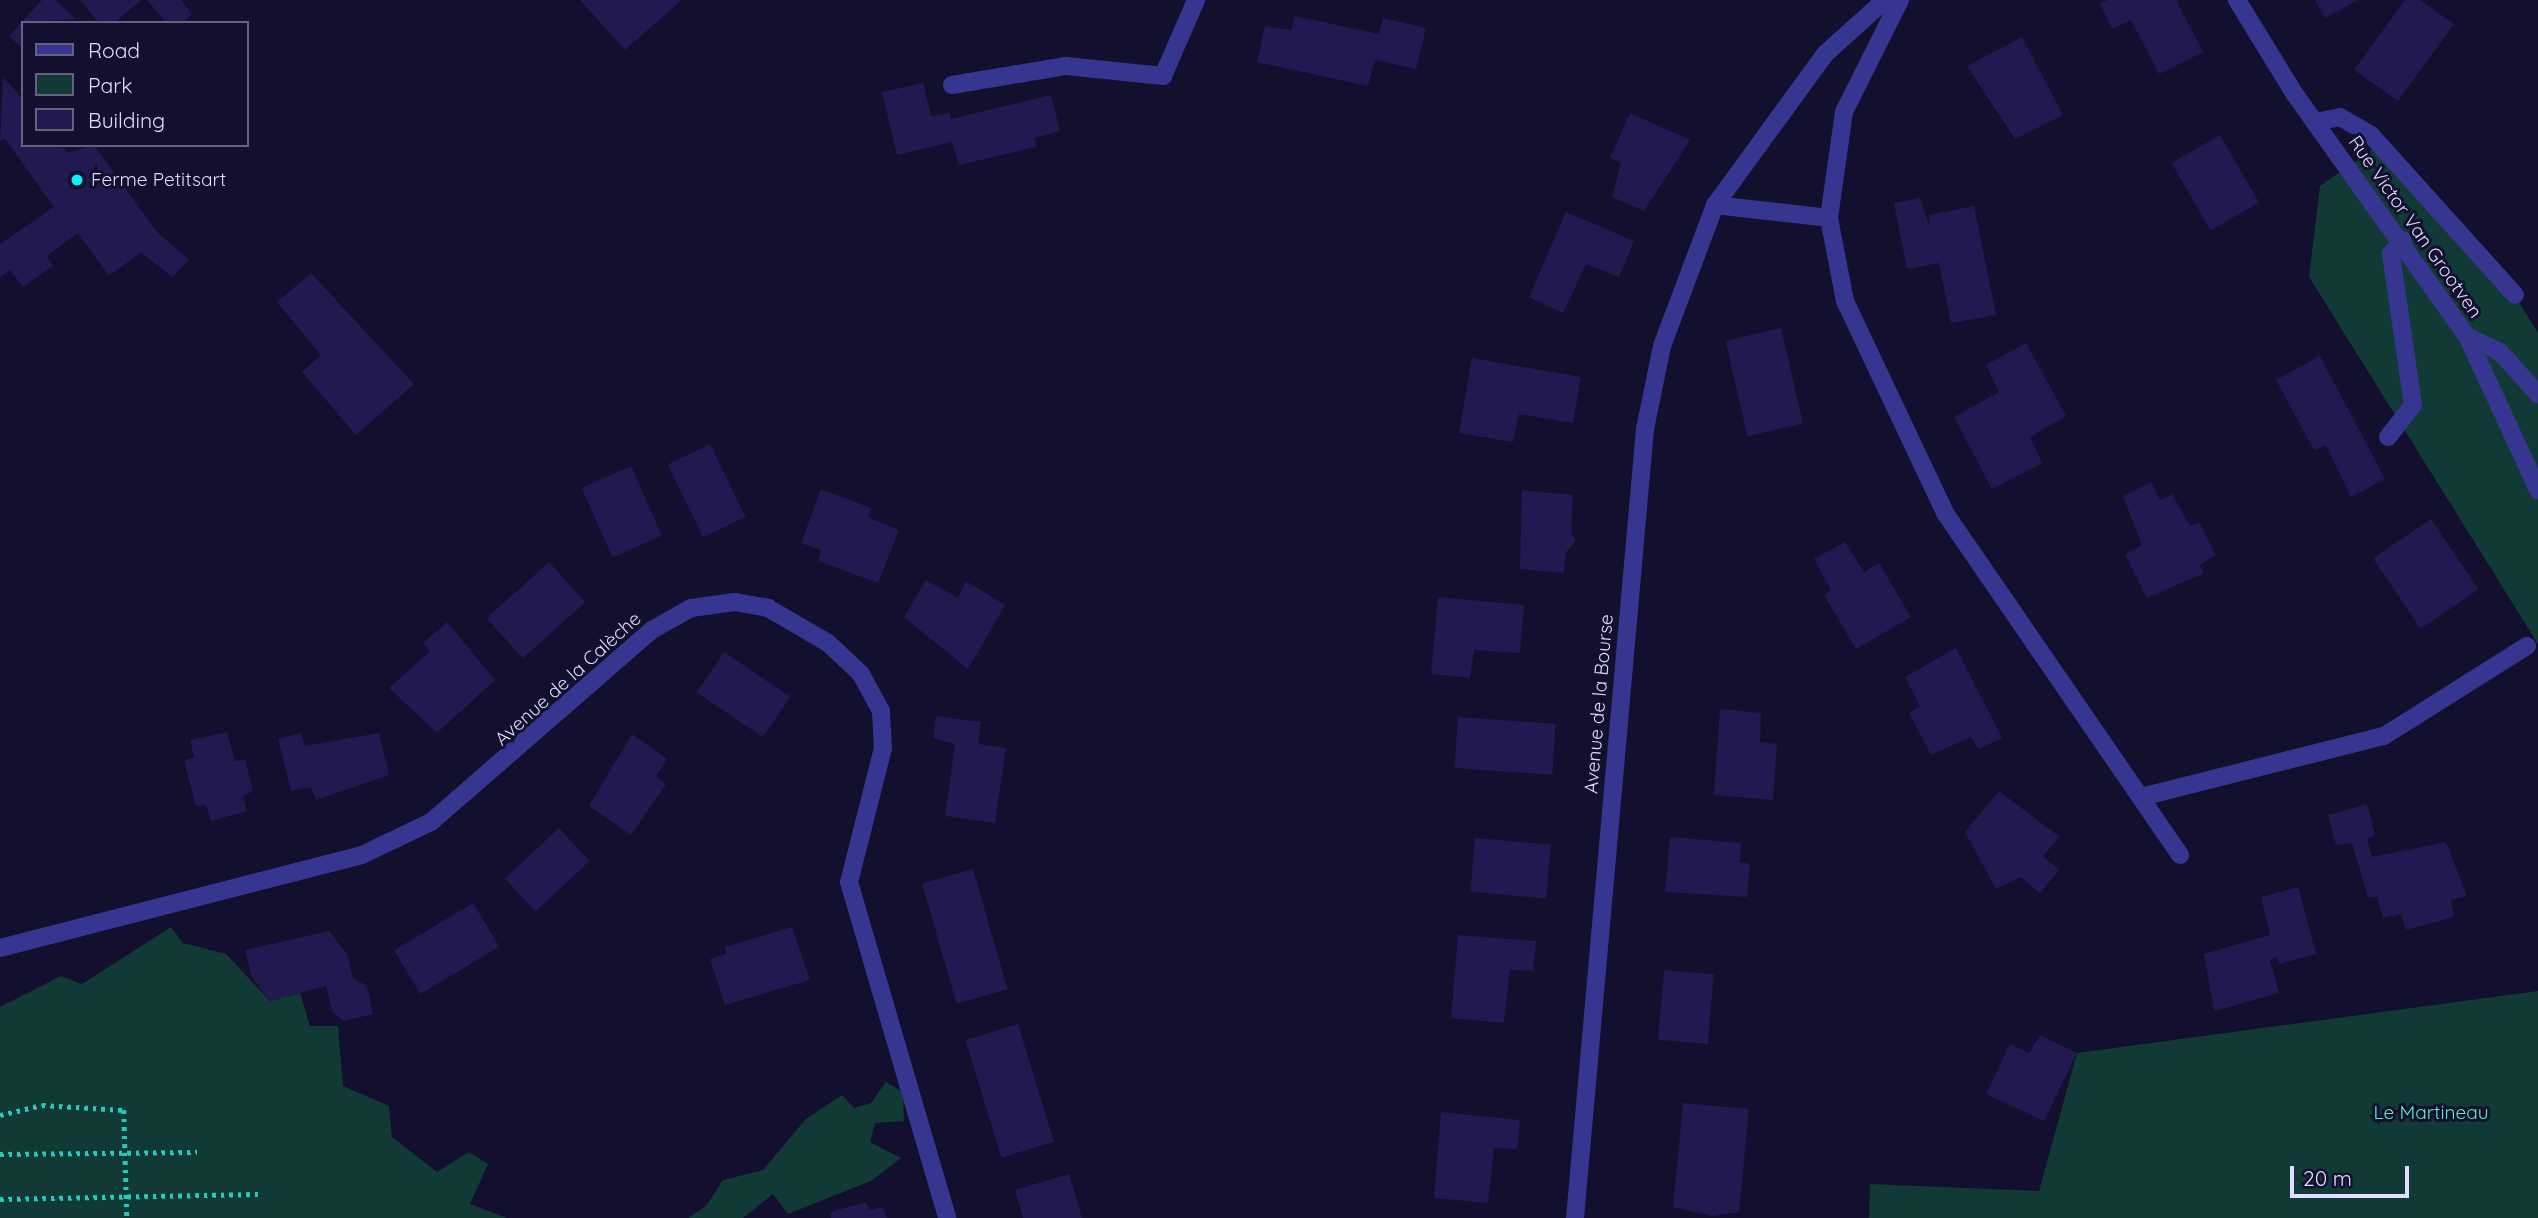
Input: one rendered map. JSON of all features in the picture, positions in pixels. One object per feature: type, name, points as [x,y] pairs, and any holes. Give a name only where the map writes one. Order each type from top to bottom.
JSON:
[{"type":"street","points":[[952,85],[1066,66],[1163,76],[1196,0]]},
{"type":"street","name":"Avenue de la Bourse","points":[[1575,1218],[1645,429],[1662,346],[1715,205],[1825,54],[1885,0]]},
{"type":"street","points":[[1900,0],[1844,112],[1829,218],[1845,301],[1945,513],[2180,856]]},
{"type":"street","name":"Rue Victor Van Grootven","points":[[2237,0],[2315,122],[2403,240],[2467,336],[2538,490]]},
{"type":"street","points":[[2315,122],[2340,117],[2371,135],[2515,295]]},
{"type":"street","points":[[1715,205],[1829,218]]},
{"type":"street","points":[[2388,437],[2413,405],[2391,254],[2403,240]]},
{"type":"street","points":[[2467,336],[2500,352],[2538,394]]},
{"type":"street","name":"Avenue de la Calèche","points":[[0,948],[362,855],[431,822],[652,630],[691,608],[735,602],[768,608],[828,643],[861,674],[881,711],[883,748],[849,882],[947,1218]]},
{"type":"street","points":[[2141,797],[2384,736],[2527,646]]},
{"type":"path","points":[[0,1115],[42,1105],[124,1110],[127,1218]]},
{"type":"path","points":[[0,1154],[197,1152]]},
{"type":"path","points":[[0,1199],[262,1194]]},
{"type":"green space","points":[[2381,143],[2515,295],[2538,333],[2538,644],[2309,277],[2320,186]]},
{"type":"green space","points":[[171,927],[183,943],[226,954],[270,1001],[300,993],[310,1026],[338,1026],[343,1086],[389,1106],[392,1137],[437,1172],[469,1152],[488,1164],[470,1204],[507,1218],[0,1218],[0,1007],[61,976],[82,984]]},
{"type":"green space","name":"Le Martineau","points":[[2538,991],[2538,1218],[1869,1218],[1870,1184],[2039,1191],[2077,1053]]},
{"type":"green space","points":[[886,1082],[903,1092],[904,1121],[875,1123],[870,1142],[901,1158],[871,1181],[788,1214],[773,1194],[743,1218],[688,1218],[706,1206],[723,1180],[763,1170],[806,1119],[842,1095],[854,1108],[871,1103]]},
{"type":"building","points":[[42,0],[55,0],[76,19],[50,21],[23,21]]},
{"type":"building","points":[[80,0],[141,0],[116,21],[97,21]]},
{"type":"building","points":[[147,0],[181,0],[192,14],[185,21],[165,21]]},
{"type":"building","points":[[580,0],[682,0],[625,50]]},
{"type":"building","points":[[2107,0],[2176,0],[2203,52],[2159,74],[2131,20],[2112,29],[2100,4]]},
{"type":"building","points":[[2315,0],[2358,0],[2325,18]]},
{"type":"building","points":[[2405,0],[2420,0],[2454,24],[2398,101],[2354,70]]},
{"type":"building","points":[[1295,16],[1379,34],[1383,18],[1426,28],[1416,69],[1375,60],[1368,86],[1257,62],[1265,26],[1291,30]]},
{"type":"building","points":[[21,23],[21,47],[9,36]]},
{"type":"building","points":[[2022,37],[2063,115],[2015,139],[1967,66]]},
{"type":"building","name":"Ferme Petitsart","points":[[3,77],[21,97],[21,147],[62,147],[67,153],[95,147],[157,232],[189,260],[172,277],[141,252],[109,276],[78,233],[47,256],[53,266],[23,287],[10,270],[0,277],[0,244],[54,207],[5,139],[0,141]]},
{"type":"building","points":[[923,83],[931,116],[950,113],[951,119],[1051,95],[1060,131],[1035,138],[1036,147],[959,165],[952,142],[897,155],[882,92]]},
{"type":"building","points":[[1630,113],[1690,140],[1644,211],[1612,197],[1621,163],[1610,158]]},
{"type":"building","points":[[2220,135],[2259,203],[2211,231],[2172,163]]},
{"type":"building","points":[[1920,198],[1930,228],[1929,215],[1974,206],[1996,315],[1951,323],[1939,263],[1907,269],[1894,203]]},
{"type":"building","points":[[1566,212],[1634,241],[1619,277],[1586,264],[1563,313],[1529,297]]},
{"type":"building","points":[[311,273],[414,384],[356,435],[302,372],[321,355],[277,302]]},
{"type":"building","points":[[1781,328],[1803,423],[1748,436],[1725,341]]},
{"type":"building","points":[[2026,343],[2066,416],[2030,437],[2042,463],[1992,489],[1954,417],[1999,392],[1986,365]]},
{"type":"building","points":[[2320,356],[2385,479],[2351,497],[2326,445],[2314,450],[2276,380]]},
{"type":"building","points":[[1472,358],[1581,377],[1573,423],[1519,414],[1513,442],[1459,433]]},
{"type":"building","points":[[710,444],[746,517],[703,537],[668,465]]},
{"type":"building","points":[[631,466],[662,535],[613,557],[582,488]]},
{"type":"building","points":[[2151,482],[2160,500],[2172,494],[2190,526],[2199,522],[2216,555],[2199,565],[2204,573],[2147,598],[2125,554],[2142,545],[2123,496]]},
{"type":"building","points":[[821,489],[871,508],[868,517],[899,530],[878,583],[818,561],[821,550],[801,543]]},
{"type":"building","points":[[1522,490],[1573,495],[1571,533],[1576,541],[1566,552],[1564,573],[1520,569]]},
{"type":"building","points":[[2431,519],[2479,589],[2420,629],[2373,558]]},
{"type":"building","points":[[1845,542],[1864,572],[1879,563],[1911,617],[1856,649],[1824,595],[1831,590],[1814,559]]},
{"type":"building","points":[[549,562],[585,602],[523,658],[487,618]]},
{"type":"building","points":[[926,580],[958,598],[966,581],[1005,605],[968,669],[904,617]]},
{"type":"building","points":[[1438,597],[1524,605],[1520,653],[1474,650],[1470,678],[1431,674]]},
{"type":"building","points":[[447,622],[495,680],[437,733],[389,688],[430,651],[423,643]]},
{"type":"building","points":[[1956,648],[2002,738],[1978,749],[1971,737],[1931,755],[1909,713],[1920,706],[1905,677]]},
{"type":"building","points":[[724,652],[790,697],[763,737],[697,693]]},
{"type":"building","points":[[1720,709],[1761,713],[1760,742],[1777,744],[1773,800],[1714,795]]},
{"type":"building","points":[[936,716],[981,722],[978,744],[1006,748],[995,823],[945,816],[955,744],[933,738]]},
{"type":"building","points":[[1458,717],[1556,724],[1552,775],[1454,768]]},
{"type":"building","points":[[227,732],[235,761],[245,760],[253,791],[243,796],[247,811],[211,821],[206,805],[196,806],[184,761],[194,757],[190,740]]},
{"type":"building","points":[[301,733],[305,746],[379,733],[389,775],[316,800],[311,787],[291,791],[278,739]]},
{"type":"building","points":[[632,734],[667,759],[656,776],[666,784],[631,835],[589,806]]},
{"type":"building","points":[[1999,791],[2060,837],[2043,856],[2059,870],[2040,893],[2021,877],[1996,889],[1965,832]]},
{"type":"building","points":[[2367,804],[2375,835],[2367,839],[2372,857],[2446,842],[2467,896],[2451,900],[2454,917],[2406,930],[2401,914],[2383,918],[2377,897],[2368,897],[2352,843],[2336,845],[2328,815]]},
{"type":"building","points":[[559,828],[590,861],[536,911],[505,878]]},
{"type":"building","points":[[1670,837],[1741,843],[1740,862],[1750,864],[1747,897],[1665,892]]},
{"type":"building","points":[[1475,838],[1551,845],[1546,898],[1470,892]]},
{"type":"building","points":[[973,869],[1007,989],[957,1004],[922,884]]},
{"type":"building","points":[[2298,887],[2316,954],[2279,964],[2276,957],[2270,960],[2279,993],[2214,1011],[2204,954],[2270,935],[2261,897]]},
{"type":"building","points":[[473,903],[499,947],[420,994],[394,950]]},
{"type":"building","points":[[792,927],[810,980],[725,1005],[710,959],[726,954],[725,947]]},
{"type":"building","points":[[329,931],[347,954],[353,978],[367,986],[373,1014],[344,1021],[333,1013],[326,986],[270,1001],[252,977],[245,950]]},
{"type":"building","points":[[1458,935],[1536,941],[1533,971],[1510,970],[1504,1023],[1451,1018]]},
{"type":"building","points":[[1664,970],[1714,974],[1708,1044],[1658,1040]]},
{"type":"building","points":[[1018,1024],[1054,1142],[1001,1158],[965,1040]]},
{"type":"building","points":[[2040,1035],[2077,1053],[2044,1121],[1986,1094],[2010,1044],[2029,1053]]},
{"type":"building","points":[[1683,1103],[1749,1109],[1739,1212],[1712,1216],[1673,1207]]},
{"type":"building","points":[[1441,1112],[1520,1120],[1517,1149],[1494,1148],[1488,1203],[1434,1198]]},
{"type":"building","points":[[1069,1174],[1082,1218],[1023,1218],[1015,1190]]},
{"type":"building","points":[[866,1202],[869,1210],[883,1207],[887,1218],[831,1218],[830,1212]]},
{"type":"place","name":"Ferme Petitsart","points":[[77,180]]}]
